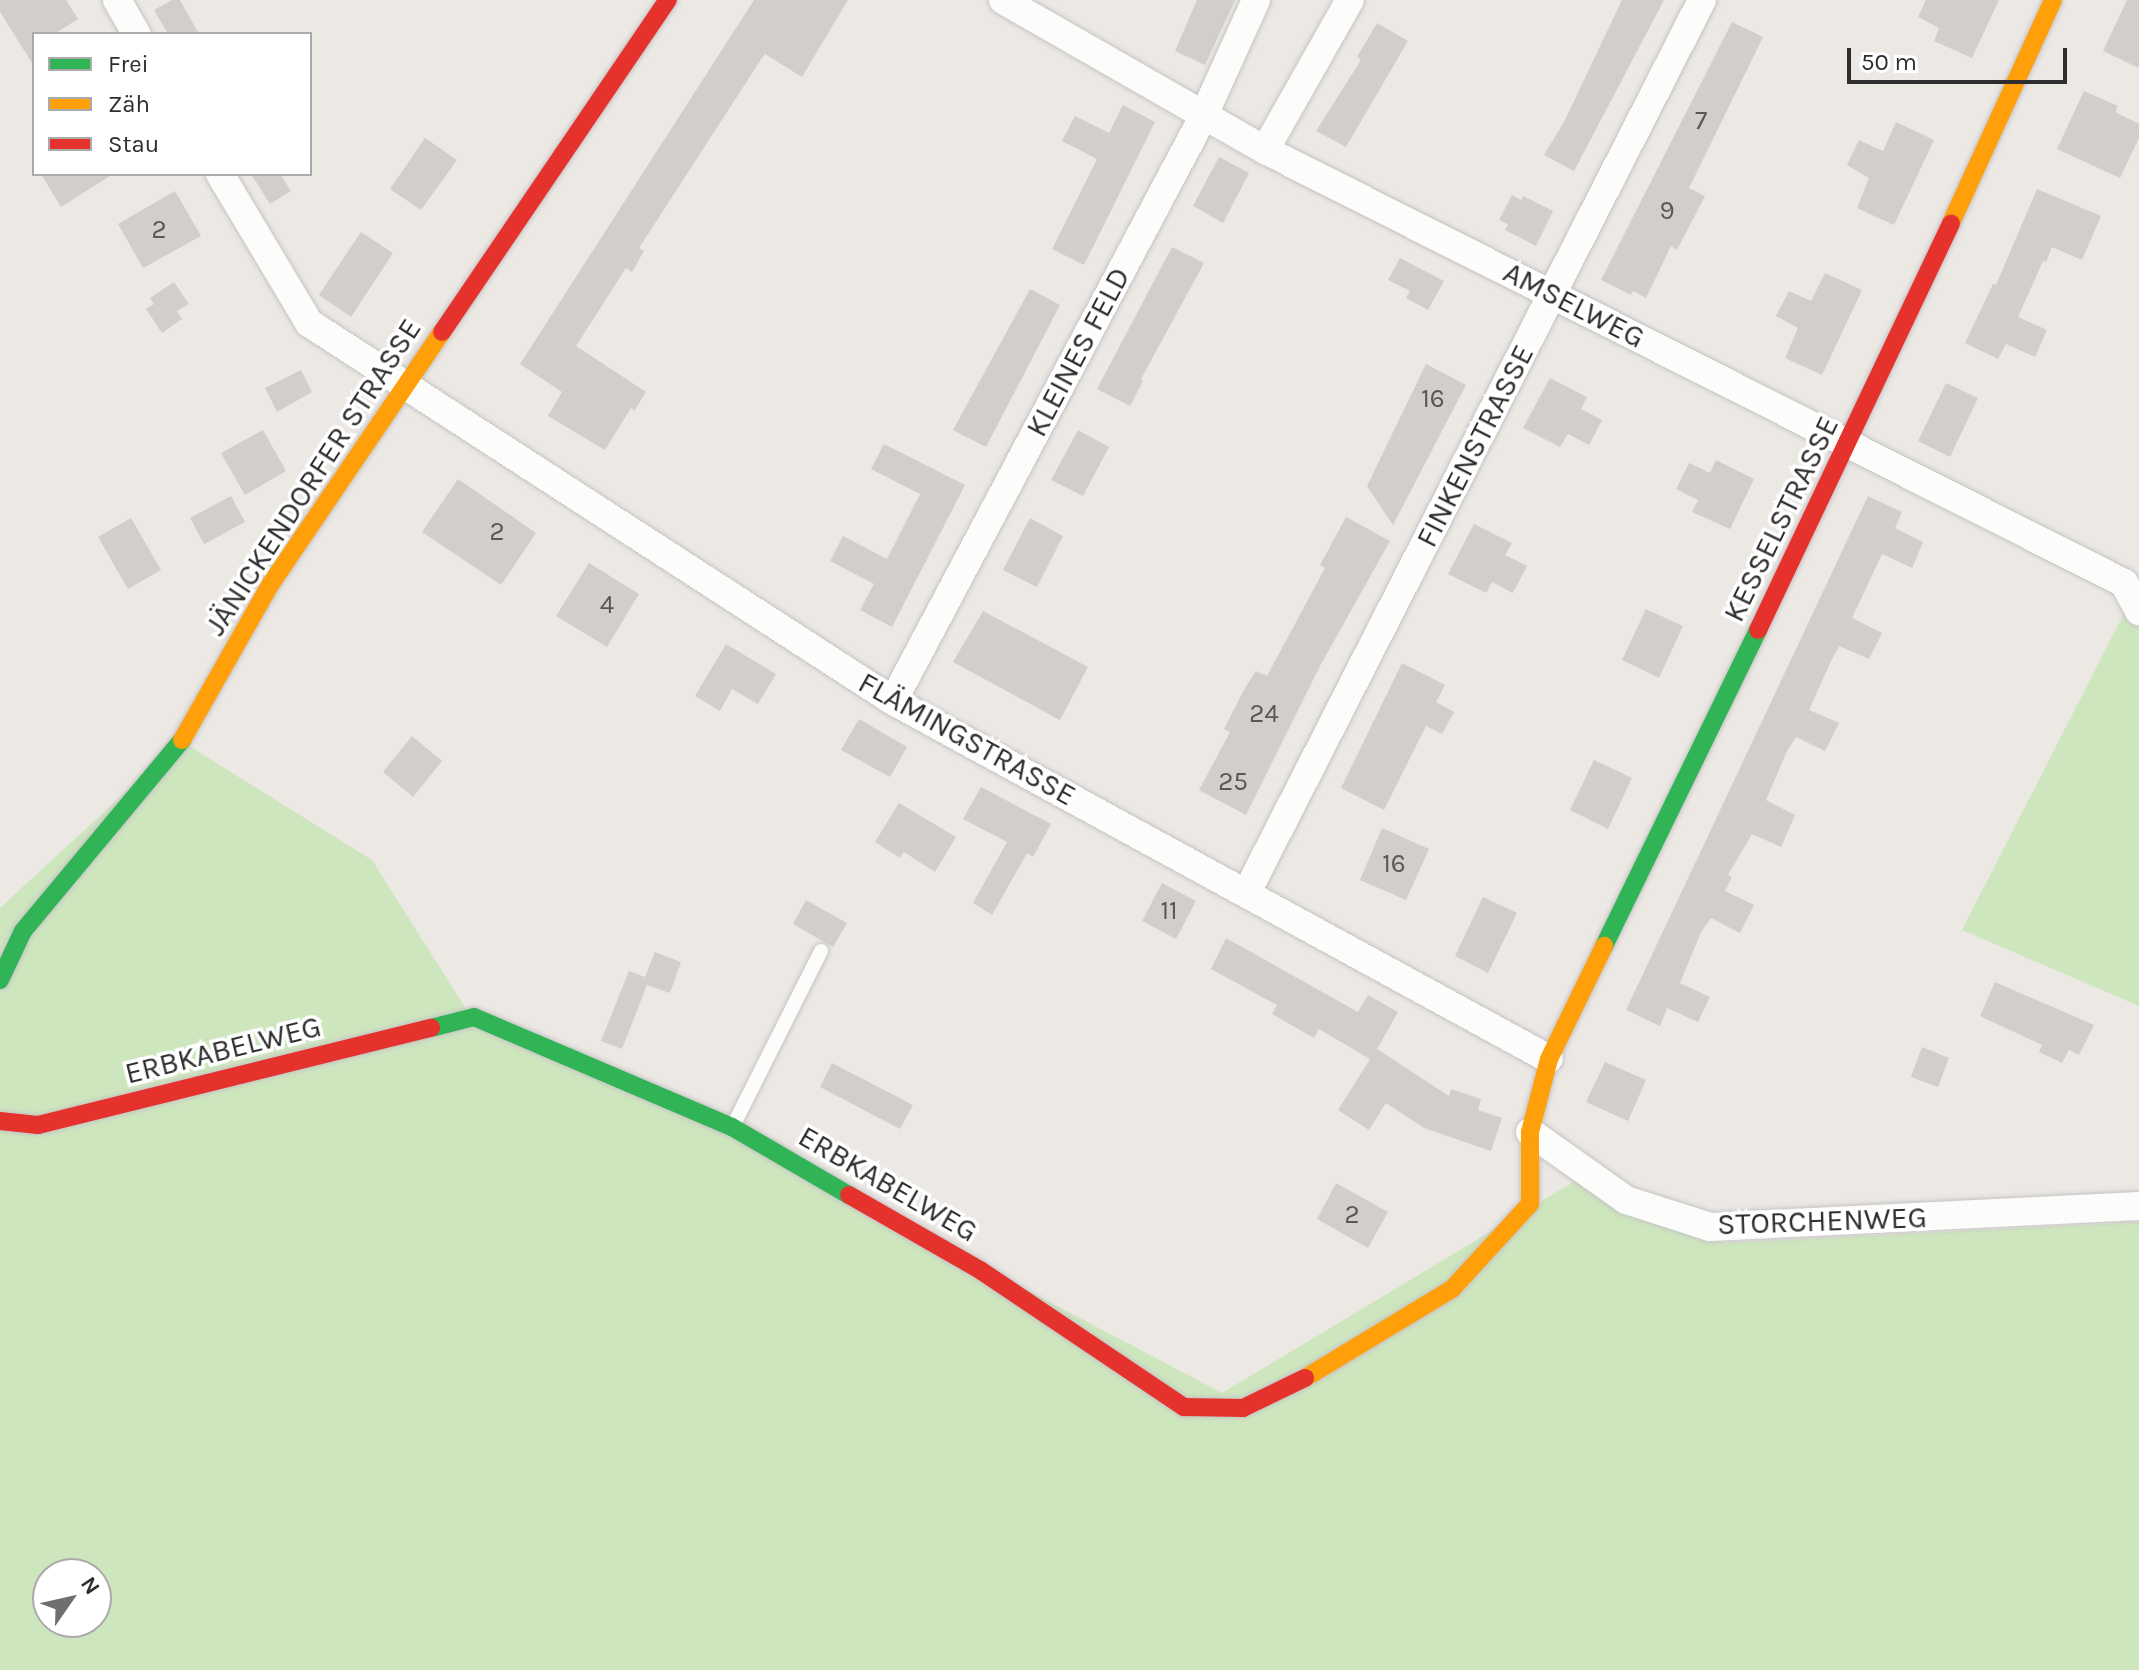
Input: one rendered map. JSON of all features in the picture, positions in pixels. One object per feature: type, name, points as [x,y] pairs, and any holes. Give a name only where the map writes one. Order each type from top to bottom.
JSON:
[{"type":"street","points":[[117,0],[136,32]]},
{"type":"street","name":"JÄNICKENDORFER STRASSE","points":[[0,980],[17,930],[181,741],[270,585],[668,0]]},
{"type":"street","name":"AMSELWEG","points":[[1003,0],[1265,150],[1553,294],[1848,447],[2124,583],[2139,611]]},
{"type":"street","name":"KLEINES FELD","points":[[893,701],[1203,117],[1256,0]]},
{"type":"street","points":[[1265,150],[1350,0]]},
{"type":"street","name":"FINKENSTRASSE","points":[[1247,892],[1702,0]]},
{"type":"street","name":"KESSELSTRASSE","points":[[1549,1059],[1848,447],[2053,0]]},
{"type":"street","name":"FLÄMINGSTRASSE","points":[[221,176],[309,323],[893,701],[1549,1059]]},
{"type":"street","name":"ERBKABELWEG","points":[[0,1121],[38,1125],[474,1017],[732,1127],[980,1270],[1184,1407],[1243,1408],[1310,1375],[1452,1289],[1530,1204],[1530,1132],[1549,1059]]},
{"type":"street","name":"STORCHENWEG","points":[[1530,1132],[1626,1200],[1710,1227],[2139,1206]]},
{"type":"lane","points":[[732,1127],[821,951]]},
{"type":"green space","points":[[2139,584],[2139,1006],[1962,930]]},
{"type":"green space","points":[[181,741],[372,860],[478,1028],[741,1139],[1222,1393],[1593,1170],[1723,1243],[2139,1222],[2139,1670],[0,1670],[0,908]]},
{"type":"building","points":[[0,0],[66,0],[78,19],[57,32],[32,32],[32,63],[0,12]]},
{"type":"building","points":[[172,0],[180,0],[198,32],[167,32],[154,10]]},
{"type":"building","points":[[754,0],[848,0],[802,77],[765,54],[639,248],[644,251],[632,272],[626,268],[576,346],[646,392],[634,411],[631,408],[605,450],[548,416],[562,392],[520,364]]},
{"type":"building","points":[[1197,0],[1235,0],[1205,65],[1175,51]]},
{"type":"building","points":[[1622,0],[1664,0],[1574,171],[1544,155],[1564,122]]},
{"type":"building","points":[[1926,0],[1999,0],[1972,58],[1934,41],[1939,28],[1918,17]]},
{"type":"building","points":[[2127,0],[2139,0],[2139,68],[2103,51]]},
{"type":"building","points":[[1732,22],[1763,37],[1689,188],[1705,196],[1677,250],[1671,246],[1646,298],[1633,291],[1631,295],[1601,280]]},
{"type":"building","points":[[1377,23],[1408,41],[1346,147],[1316,131],[1361,60],[1357,57]]},
{"type":"building","points":[[2084,91],[2118,106],[2115,112],[2139,124],[2139,138],[2120,178],[2057,149]]},
{"type":"building","points":[[1123,105],[1155,122],[1084,265],[1052,249],[1097,159],[1062,141],[1075,116],[1109,133]]},
{"type":"building","points":[[1896,122],[1934,140],[1894,225],[1857,208],[1869,178],[1847,165],[1859,140],[1883,151]]},
{"type":"building","points":[[425,138],[457,160],[421,210],[390,189]]},
{"type":"building","points":[[1219,157],[1249,173],[1223,223],[1193,206]]},
{"type":"building","points":[[42,176],[110,176],[61,207]]},
{"type":"building","points":[[252,176],[281,176],[291,191],[270,204]]},
{"type":"building","points":[[2037,189],[2101,216],[2082,260],[2052,247],[2046,262],[2043,261],[2018,317],[2047,330],[2035,357],[2006,344],[1998,359],[1965,343],[1993,284],[1996,285]]},
{"type":"building","points":[[175,191],[201,236],[143,268],[118,224]]},
{"type":"building","points":[[1512,195],[1521,200],[1523,196],[1553,211],[1536,246],[1505,230],[1508,224],[1499,220]]},
{"type":"building","points":[[361,232],[393,253],[351,317],[319,295]]},
{"type":"building","points":[[1172,247],[1204,263],[1141,379],[1143,381],[1130,406],[1097,389]]},
{"type":"building","points":[[1400,258],[1444,281],[1428,310],[1406,298],[1410,291],[1388,280]]},
{"type":"building","points":[[1825,273],[1862,290],[1822,375],[1785,358],[1798,328],[1776,316],[1789,291],[1811,301]]},
{"type":"building","points":[[174,282],[189,304],[177,311],[182,319],[162,333],[146,309],[154,304],[150,298]]},
{"type":"building","points":[[1030,289],[1060,305],[986,447],[953,430]]},
{"type":"building","points":[[1426,364],[1466,385],[1393,525],[1367,486]]},
{"type":"building","points":[[301,370],[312,392],[277,412],[265,388]]},
{"type":"building","points":[[1550,378],[1587,397],[1581,409],[1602,420],[1589,445],[1568,434],[1560,447],[1523,428]]},
{"type":"building","points":[[1946,383],[1978,398],[1950,457],[1918,441]]},
{"type":"building","points":[[263,430],[286,471],[245,495],[221,453]]},
{"type":"building","points":[[1078,430],[1109,447],[1083,496],[1051,480]]},
{"type":"building","points":[[884,444],[965,485],[892,627],[860,610],[874,584],[830,561],[843,536],[887,559],[920,494],[871,469]]},
{"type":"building","points":[[1716,460],[1754,479],[1730,529],[1692,512],[1698,500],[1676,489],[1689,463],[1710,473]]},
{"type":"building","points":[[458,479],[536,533],[501,585],[422,532]]},
{"type":"building","points":[[231,496],[245,522],[204,544],[190,518]]},
{"type":"building","points":[[1868,496],[1902,512],[1895,528],[1923,542],[1912,568],[1882,554],[1852,618],[1882,633],[1869,659],[1839,646],[1831,661],[1809,710],[1839,723],[1825,751],[1796,737],[1787,751],[1766,800],[1795,815],[1781,847],[1752,834],[1728,875],[1732,877],[1725,891],[1754,905],[1740,933],[1711,918],[1701,932],[1680,983],[1710,997],[1698,1022],[1667,1008],[1660,1026],[1626,1010]]},
{"type":"building","points":[[1346,517],[1390,541],[1320,666],[1246,815],[1199,790],[1230,732],[1224,729],[1245,688],[1256,671],[1267,676],[1325,568],[1320,565]]},
{"type":"building","points":[[131,518],[161,570],[128,589],[98,537]]},
{"type":"building","points":[[1030,518],[1063,536],[1037,587],[1003,570]]},
{"type":"building","points":[[1474,524],[1512,543],[1505,555],[1527,566],[1513,593],[1492,582],[1486,593],[1448,574]]},
{"type":"building","points":[[589,563],[639,594],[607,647],[556,616]]},
{"type":"building","points":[[1646,609],[1683,626],[1659,678],[1622,660]]},
{"type":"building","points":[[983,611],[1088,667],[1060,720],[953,662]]},
{"type":"building","points":[[726,644],[776,674],[758,704],[732,689],[720,711],[695,696]]},
{"type":"building","points":[[1402,663],[1445,685],[1436,702],[1454,712],[1442,734],[1426,726],[1384,810],[1341,788]]},
{"type":"building","points":[[859,719],[907,747],[890,777],[841,750]]},
{"type":"building","points":[[412,736],[442,761],[413,797],[383,772]]},
{"type":"building","points":[[1594,760],[1632,778],[1608,829],[1570,810]]},
{"type":"building","points":[[981,787],[1051,824],[1033,857],[1027,853],[992,915],[973,903],[1007,842],[963,819]]},
{"type":"building","points":[[899,803],[956,837],[935,872],[904,852],[900,858],[875,842]]},
{"type":"building","points":[[1382,828],[1429,849],[1406,900],[1360,880]]},
{"type":"building","points":[[1162,883],[1196,901],[1176,939],[1142,921]]},
{"type":"building","points":[[1483,897],[1517,913],[1488,973],[1455,956]]},
{"type":"building","points":[[806,900],[847,923],[833,947],[793,924]]},
{"type":"building","points":[[1226,938],[1358,1012],[1368,995],[1398,1012],[1377,1049],[1449,1096],[1451,1089],[1481,1099],[1478,1110],[1502,1118],[1491,1151],[1424,1128],[1386,1103],[1369,1130],[1338,1110],[1370,1059],[1319,1029],[1314,1038],[1272,1014],[1277,1005],[1211,969]]},
{"type":"building","points":[[655,952],[681,962],[670,993],[647,985],[622,1049],[601,1041],[629,971],[645,977]]},
{"type":"building","points":[[1995,982],[2094,1025],[2079,1055],[2069,1050],[2062,1063],[2039,1052],[2042,1045],[1980,1016]]},
{"type":"building","points":[[1922,1047],[1949,1058],[1938,1087],[1911,1077]]},
{"type":"building","points":[[1605,1062],[1646,1080],[1628,1121],[1586,1102]]},
{"type":"building","points":[[832,1063],[913,1105],[900,1129],[820,1087]]},
{"type":"building","points":[[1336,1183],[1388,1212],[1368,1248],[1317,1219]]},
{"type":"traffic: fast","points":[[1604,946],[1758,630]]},
{"type":"traffic: fast","points":[[0,980],[23,931],[182,740]]},
{"type":"traffic: fast","points":[[431,1028],[474,1017],[732,1127],[849,1195]]},
{"type":"traffic: slow","points":[[1951,223],[2053,0]]},
{"type":"traffic: slow","points":[[182,740],[270,585],[442,332]]},
{"type":"traffic: slow","points":[[1305,1378],[1452,1289],[1530,1204],[1530,1132],[1549,1059],[1604,946]]},
{"type":"traffic: jam","points":[[442,332],[668,0]]},
{"type":"traffic: jam","points":[[1758,630],[1951,223]]},
{"type":"traffic: jam","points":[[0,1121],[38,1125],[431,1028]]},
{"type":"traffic: jam","points":[[849,1195],[980,1270],[1184,1407],[1243,1408],[1305,1378]]}]
